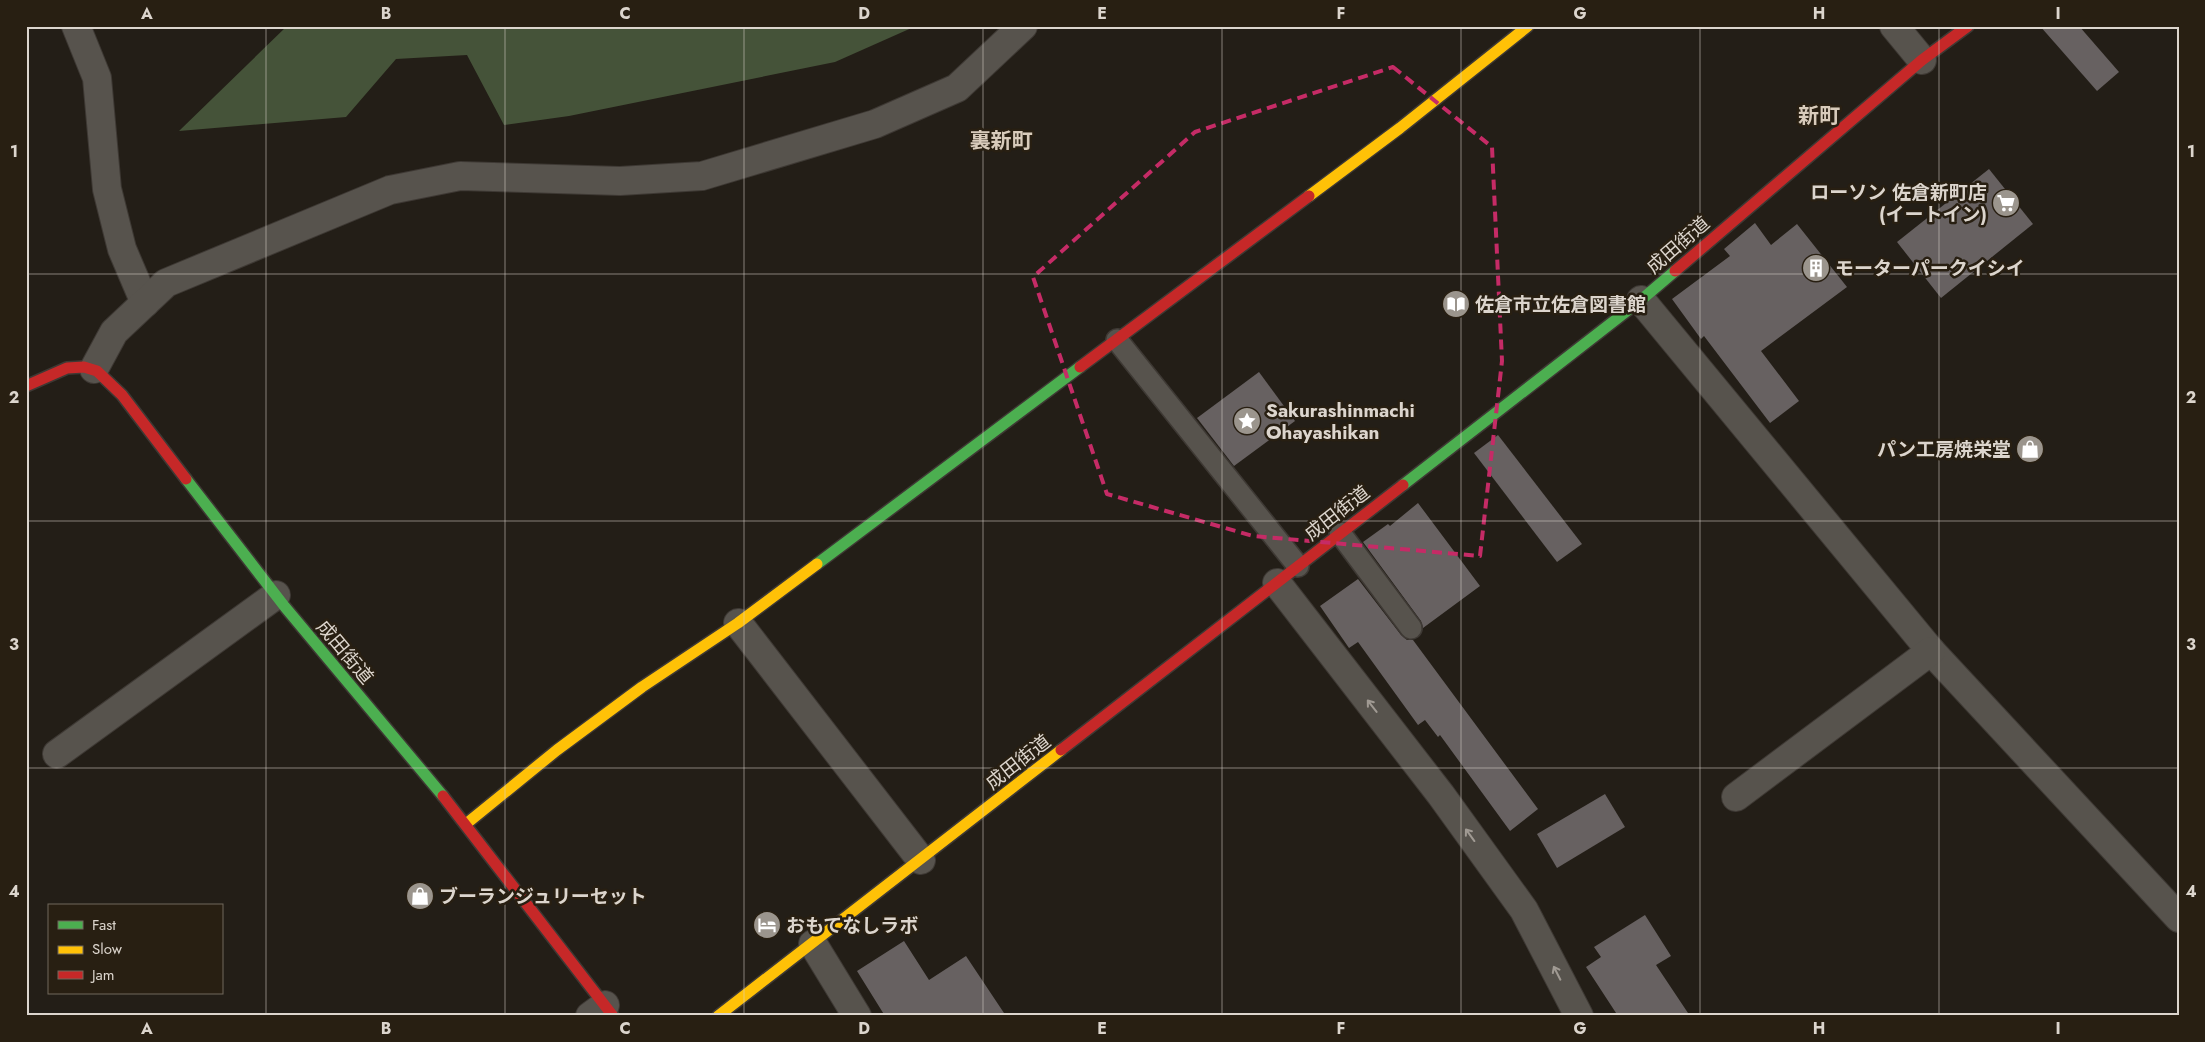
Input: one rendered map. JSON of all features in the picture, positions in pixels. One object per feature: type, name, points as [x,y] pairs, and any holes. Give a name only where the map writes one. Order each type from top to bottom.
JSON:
[{"type":"street","points":[[76,26],[97,78],[107,189],[111,206],[122,249],[145,303]]},
{"type":"street","points":[[26,386],[51,372],[72,365],[94,369],[114,332],[166,283],[390,190],[460,176],[620,181],[702,176],[875,124],[957,88],[1023,26]]},
{"type":"street","points":[[466,824],[564,744],[642,687],[738,623],[1400,128],[1528,26]]},
{"type":"street","points":[[1894,26],[1922,60]]},
{"type":"street","name":"成田街道","points":[[718,1016],[1641,300],[1922,60],[1968,26]]},
{"type":"street","points":[[1641,300],[1931,652],[2179,918]]},
{"type":"street","name":"成田街道","points":[[94,369],[122,395],[276,596],[466,824],[603,1012]]},
{"type":"street","points":[[1277,583],[1442,795],[1524,910],[1579,1016]]},
{"type":"street","points":[[57,754],[276,596]]},
{"type":"street","points":[[738,623],[921,860]]},
{"type":"street","points":[[1736,797],[1931,652]]},
{"type":"street","points":[[813,944],[857,1016]]},
{"type":"lane","points":[[1117,340],[1298,566]]},
{"type":"lane","points":[[1340,533],[1411,628]]},
{"type":"highlighted area","points":[[1393,67],[1492,147],[1502,361],[1480,556],[1253,536],[1107,494],[1033,277],[1195,132]]},
{"type":"green space","points":[[287,26],[916,26],[835,62],[569,116],[504,125],[467,55],[396,59],[346,117],[179,131]]},
{"type":"building","points":[[2040,26],[2079,26],[2119,72],[2097,91]]},
{"type":"building","points":[[1989,169],[2033,224],[1941,298],[1897,242]]},
{"type":"building","points":[[1755,223],[1771,245],[1797,224],[1847,287],[1761,351],[1799,401],[1770,423],[1704,336],[1701,339],[1672,299],[1730,256],[1724,249]]},
{"type":"building","points":[[1259,372],[1295,421],[1234,466],[1197,418]]},
{"type":"building","points":[[1498,435],[1582,544],[1557,562],[1474,453]]},
{"type":"building","points":[[1418,503],[1480,586],[1423,628],[1421,621],[1363,542],[1388,524],[1390,526]]},
{"type":"building","points":[[1358,579],[1401,635],[1407,640],[1413,640],[1538,809],[1510,831],[1440,735],[1438,737],[1425,720],[1418,725],[1358,642],[1349,648],[1320,606]]},
{"type":"building","points":[[1605,794],[1625,827],[1557,868],[1537,834]]},
{"type":"building","points":[[1645,915],[1671,956],[1656,965],[1690,1016],[1618,1016],[1586,967],[1601,957],[1594,947]]},
{"type":"building","points":[[904,941],[929,980],[966,956],[1006,1016],[885,1016],[857,971]]},
{"type":"traffic: fast","points":[[1403,485],[1641,300],[1675,271]]},
{"type":"traffic: fast","points":[[817,564],[1080,367]]},
{"type":"traffic: fast","points":[[186,479],[285,607],[443,796]]},
{"type":"traffic: slow","points":[[1309,196],[1400,128],[1528,26]]},
{"type":"traffic: slow","points":[[466,824],[557,750],[642,687],[738,623],[817,564]]},
{"type":"traffic: slow","points":[[718,1016],[1061,750]]},
{"type":"traffic: jam","points":[[1675,271],[1922,60],[1968,26]]},
{"type":"traffic: jam","points":[[1080,367],[1309,196]]},
{"type":"traffic: jam","points":[[26,386],[67,368],[84,367],[97,371],[122,395],[186,479]]},
{"type":"traffic: jam","points":[[1061,750],[1403,485]]},
{"type":"traffic: jam","points":[[443,796],[613,1016]]},
{"type":"place","name":"ローソン 佐倉新町店 (イートイン)","points":[[2006,203]]},
{"type":"place","name":"モーターパークイシイ","points":[[1816,268]]},
{"type":"place","name":"佐倉市立佐倉図書館","points":[[1456,304]]},
{"type":"place","name":"Sakurashinmachi Ohayashikan","points":[[1247,421]]},
{"type":"place","name":"パン工房焼栄堂","points":[[2030,449]]},
{"type":"place","name":"ブーランジュリーセット","points":[[420,896]]},
{"type":"place","name":"おもてなしラボ","points":[[767,925]]},
{"type":"district","name":"新町","points":[[1819,116]]},
{"type":"district","name":"裏新町","points":[[1001,141]]}]
